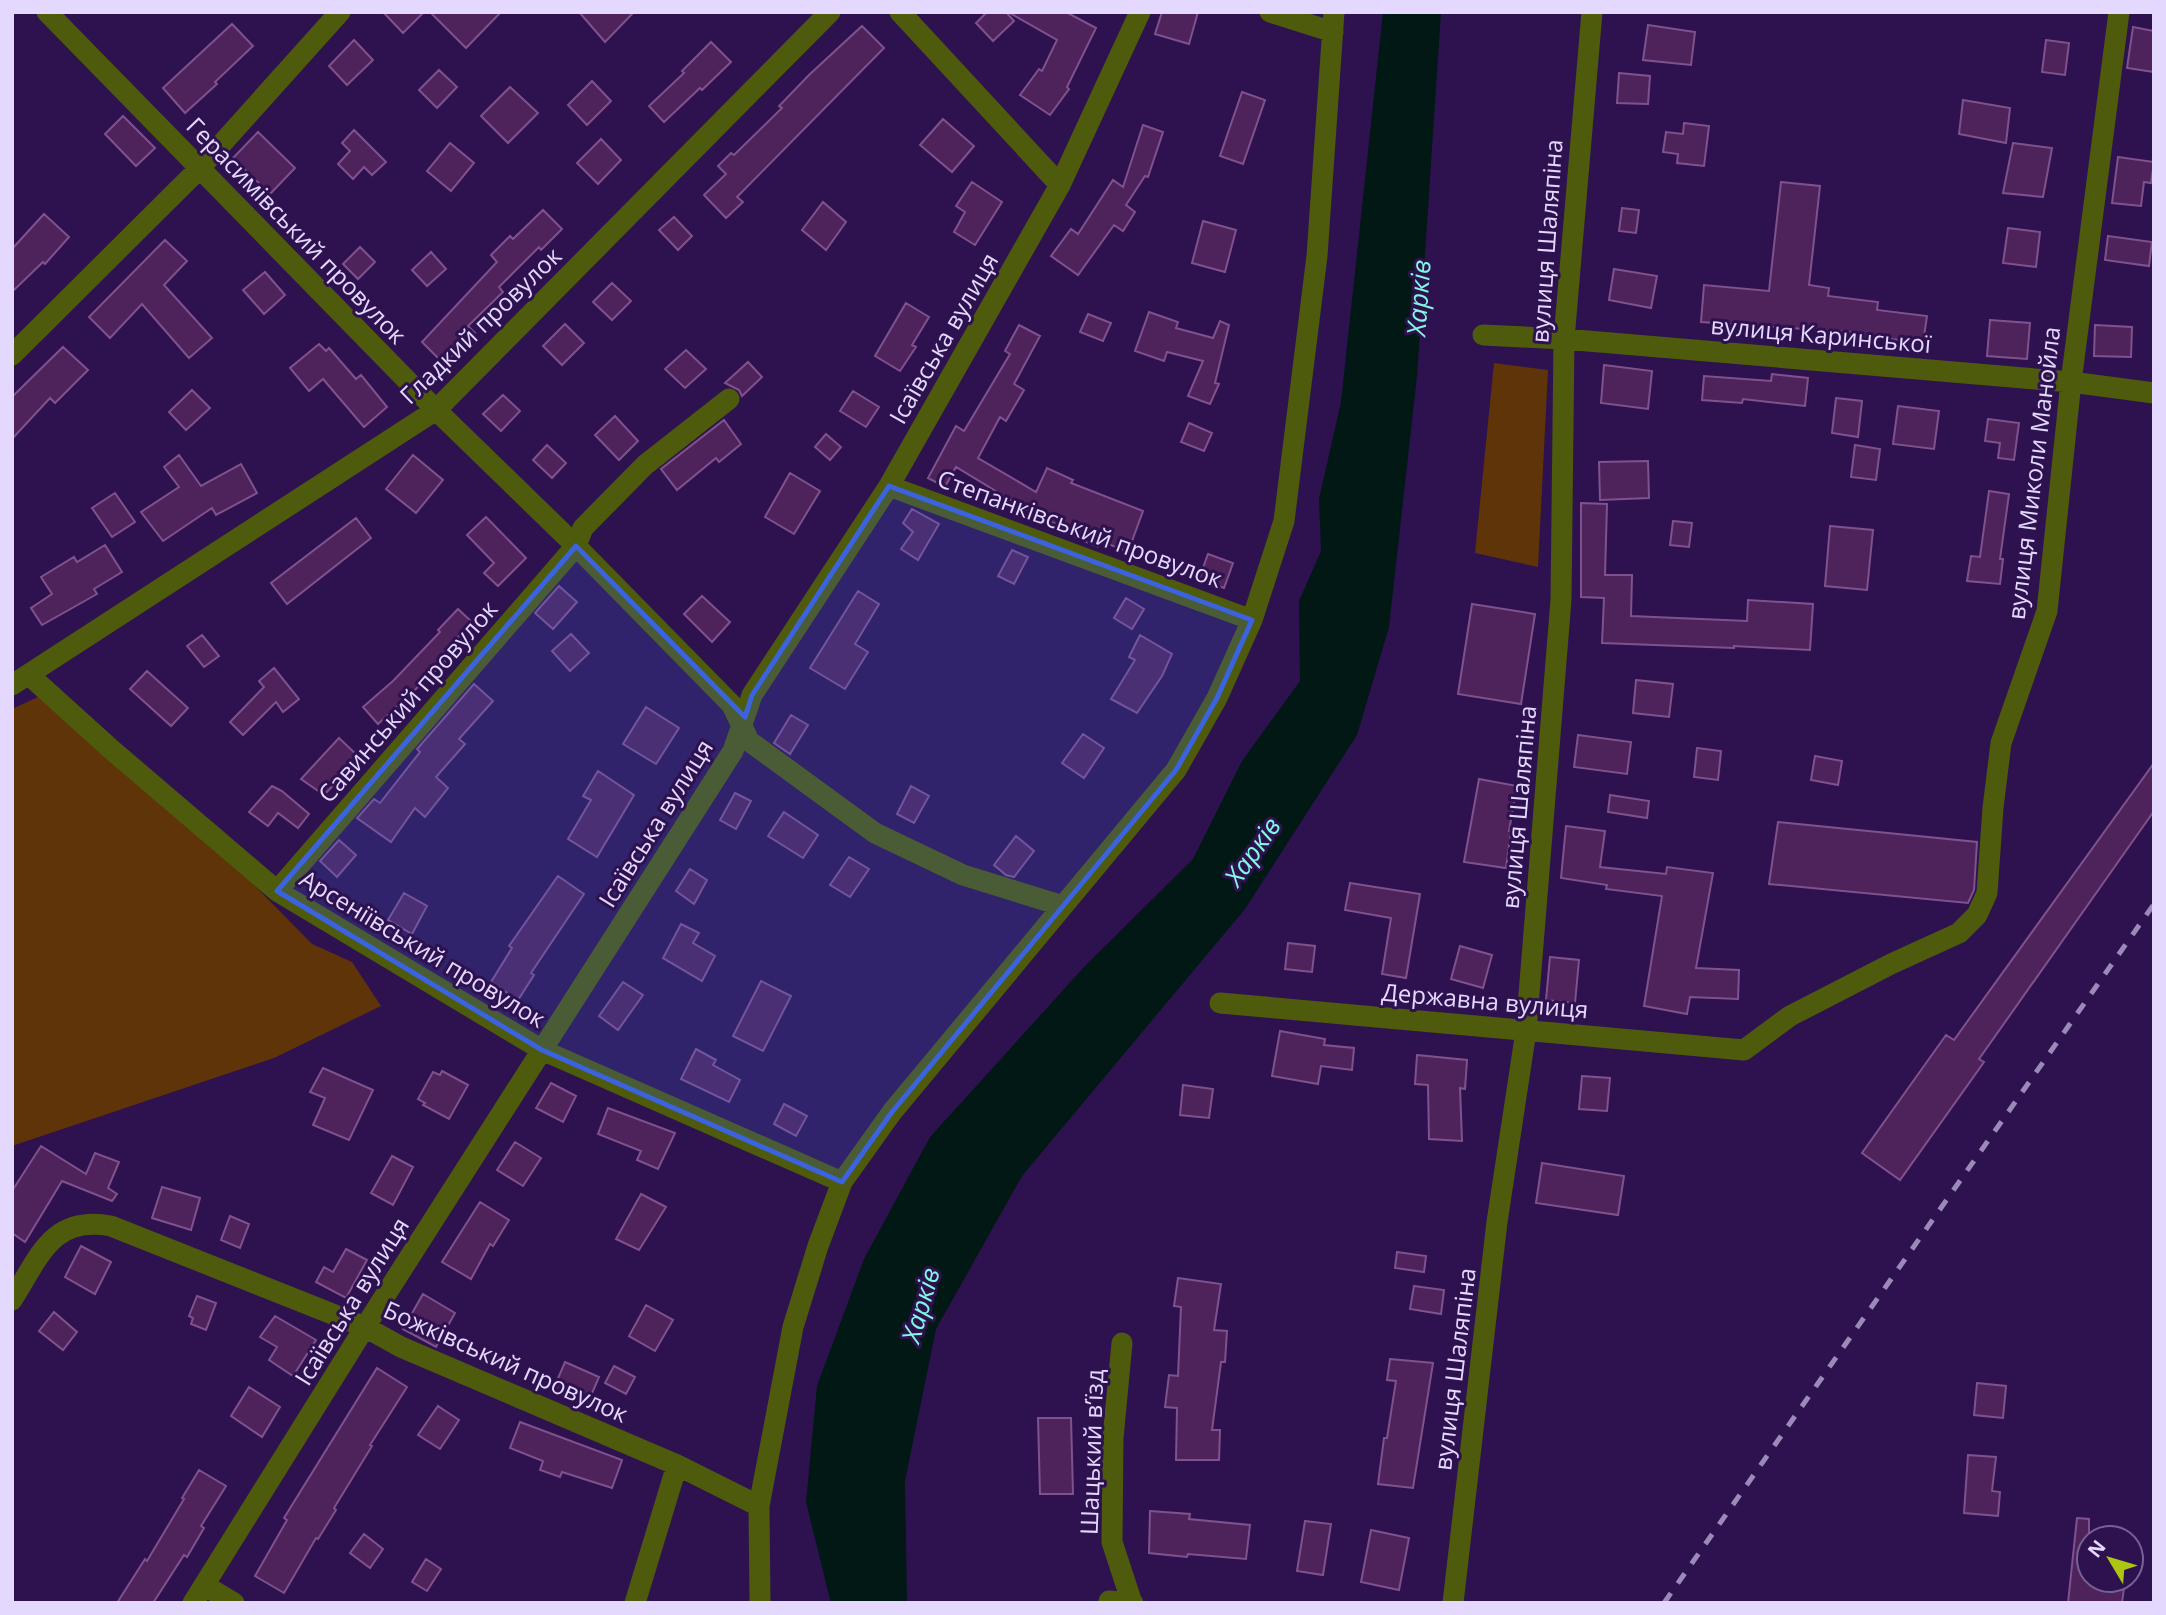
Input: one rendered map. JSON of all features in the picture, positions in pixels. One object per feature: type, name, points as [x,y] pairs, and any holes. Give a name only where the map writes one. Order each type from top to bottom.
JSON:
[{"type":"street","name":"Герасимівський провулок","points":[[47,12],[436,410],[576,546],[732,705],[749,741],[875,833],[963,875],[1063,906]]},
{"type":"street","points":[[12,355],[200,168],[340,12]]},
{"type":"street","name":"Гладкий провулок","points":[[21,680],[436,410],[830,12]]},
{"type":"street","points":[[900,12],[1060,185]]},
{"type":"street","name":"Ісаївська вулиця","points":[[198,1594],[733,751],[752,695],[889,486],[1060,185],[1140,12]]},
{"type":"street","points":[[760,1603],[759,1506],[793,1327],[818,1246],[842,1182],[892,1112],[1176,770],[1217,698],[1252,620],[1284,521],[1317,256],[1333,22],[1270,12]]},
{"type":"street","name":"вулиця Шаляпіна","points":[[1453,1603],[1497,1222],[1526,1031],[1560,600],[1564,339],[1592,12]]},
{"type":"street","name":"вулиця Миколи Манойла","points":[[1744,1050],[1790,1016],[1891,964],[1959,933],[1977,915],[1987,892],[2001,743],[2047,611],[2071,382],[2119,12]]},
{"type":"street","name":"вулиця Каринської","points":[[1483,335],[1564,339],[2071,382],[2154,393]]},
{"type":"street","name":"Савинський провулок","points":[[277,891],[576,546],[583,527],[645,465],[730,399]]},
{"type":"street","name":"Степанківський провулок","points":[[889,486],[1252,620]]},
{"type":"street","name":"Арсеніївський провулок","points":[[21,680],[111,750],[277,891],[542,1050],[842,1182]]},
{"type":"street","name":"Державна вулиця","points":[[1220,1003],[1744,1050]]},
{"type":"street","name":"Божківський провулок","points":[[12,1300],[49,1242],[62,1231],[78,1224],[111,1226],[365,1327],[401,1347],[677,1465],[759,1506]]},
{"type":"street","name":"Шацький в’їзд","points":[[1122,1343],[1113,1438],[1112,1542],[1133,1603]]},
{"type":"street","points":[[635,1603],[677,1465]]},
{"type":"street","points":[[198,1594],[234,1603]]},
{"type":"street","points":[[1109,1601],[1133,1603]]},
{"type":"highlighted area","points":[[889,486],[1252,620],[1217,698],[1176,770],[892,1112],[842,1182],[542,1050],[277,891],[576,546],[745,717],[752,695]]},
{"type":"shaded area","points":[[1494,363],[1548,370],[1538,567],[1475,553]]},
{"type":"shaded area","points":[[38,697],[205,835],[312,944],[352,962],[381,1006],[274,1058],[12,1146],[12,709]]},
{"type":"water","name":"Харків","points":[[1383,12],[1441,12],[1417,376],[1389,627],[1357,735],[1245,909],[1022,1176],[936,1329],[905,1481],[907,1603],[831,1603],[806,1502],[817,1386],[864,1259],[930,1137],[1085,966],[1193,859],[1242,761],[1300,681],[1299,601],[1321,551],[1319,499],[1341,402]]},
{"type":"building","points":[[383,12],[424,12],[403,33]]},
{"type":"building","points":[[430,12],[501,12],[466,48]]},
{"type":"building","points":[[579,12],[634,12],[605,42]]},
{"type":"building","points":[[987,12],[1006,12],[1014,21],[993,41],[976,23]]},
{"type":"building","points":[[1008,12],[1066,12],[1096,28],[1067,87],[1069,89],[1050,115],[1020,95],[1039,69],[1042,71],[1057,40]]},
{"type":"building","points":[[1162,12],[1198,12],[1189,44],[1155,34]]},
{"type":"building","points":[[232,24],[253,46],[185,113],[163,88]]},
{"type":"building","points":[[1648,25],[1695,32],[1691,65],[1643,60]]},
{"type":"building","points":[[862,26],[884,48],[737,197],[743,202],[726,218],[704,195],[726,174],[718,166],[731,153],[734,155],[782,108],[779,106],[809,75]]},
{"type":"building","points":[[2133,27],[2154,31],[2154,72],[2127,68]]},
{"type":"building","points":[[354,40],[373,60],[347,85],[329,66]]},
{"type":"building","points":[[2046,40],[2069,43],[2065,75],[2042,72]]},
{"type":"building","points":[[711,42],[731,62],[664,122],[649,106],[684,73],[682,71]]},
{"type":"building","points":[[439,70],[457,87],[437,108],[419,90]]},
{"type":"building","points":[[1619,73],[1650,76],[1648,104],[1617,103]]},
{"type":"building","points":[[592,81],[611,101],[587,125],[568,105]]},
{"type":"building","points":[[510,87],[538,113],[508,143],[481,116]]},
{"type":"building","points":[[1242,92],[1265,100],[1243,164],[1220,156]]},
{"type":"building","points":[[1963,100],[2010,108],[2006,143],[1959,134]]},
{"type":"building","points":[[123,116],[155,148],[136,166],[105,134]]},
{"type":"building","points":[[943,119],[974,146],[952,172],[920,145]]},
{"type":"building","points":[[1684,123],[1709,126],[1704,166],[1677,163],[1678,154],[1663,152],[1666,132],[1683,134]]},
{"type":"building","points":[[1143,125],[1163,132],[1148,177],[1145,176],[1126,205],[1135,212],[1123,231],[1114,225],[1078,275],[1051,256],[1071,229],[1078,234],[1113,180],[1123,187]]},
{"type":"building","points":[[354,130],[386,162],[372,175],[364,167],[353,179],[338,164],[350,151],[342,143]]},
{"type":"building","points":[[258,132],[295,168],[270,194],[233,158]]},
{"type":"building","points":[[601,139],[621,160],[598,184],[577,163]]},
{"type":"building","points":[[450,143],[474,163],[451,191],[427,171]]},
{"type":"building","points":[[2013,143],[2052,148],[2043,197],[2003,193]]},
{"type":"building","points":[[2118,157],[2154,162],[2151,183],[2144,182],[2141,206],[2112,203]]},
{"type":"building","points":[[972,182],[1002,202],[975,245],[954,232],[965,212],[956,206]]},
{"type":"building","points":[[1781,182],[1820,186],[1809,285],[1829,288],[1828,296],[1878,302],[1877,310],[1927,316],[1923,343],[1850,337],[1851,332],[1701,322],[1704,285],[1769,291]]},
{"type":"building","points":[[823,202],[846,222],[826,250],[802,230]]},
{"type":"building","points":[[1622,208],[1639,210],[1636,233],[1619,231]]},
{"type":"building","points":[[543,210],[562,229],[541,250],[539,247],[499,287],[503,292],[468,326],[475,333],[444,364],[422,342],[497,262],[491,255],[510,236],[513,239]]},
{"type":"building","points":[[44,214],[69,237],[45,264],[43,262],[12,292],[12,249]]},
{"type":"building","points":[[674,217],[692,236],[678,250],[659,230]]},
{"type":"building","points":[[1203,221],[1236,230],[1225,272],[1192,263]]},
{"type":"building","points":[[2008,228],[2040,232],[2036,267],[2003,263]]},
{"type":"building","points":[[2108,236],[2152,242],[2149,266],[2105,260]]},
{"type":"building","points":[[165,240],[187,261],[164,285],[212,338],[189,358],[142,304],[110,338],[89,317]]},
{"type":"building","points":[[360,247],[375,262],[358,279],[343,264]]},
{"type":"building","points":[[431,252],[446,269],[427,286],[412,270]]},
{"type":"building","points":[[1614,269],[1657,276],[1651,308],[1609,300]]},
{"type":"building","points":[[265,272],[285,295],[264,314],[243,290]]},
{"type":"building","points":[[612,283],[631,301],[612,320],[593,302]]},
{"type":"building","points":[[906,303],[929,317],[912,345],[916,347],[900,371],[875,356]]},
{"type":"building","points":[[1149,312],[1178,322],[1176,328],[1213,338],[1220,321],[1229,325],[1215,383],[1219,384],[1210,404],[1188,396],[1203,361],[1167,352],[1164,361],[1135,351]]},
{"type":"building","points":[[1088,314],[1111,323],[1103,341],[1080,332]]},
{"type":"building","points":[[1990,320],[2030,323],[2027,359],[1987,356]]},
{"type":"building","points":[[565,324],[584,343],[562,365],[543,346]]},
{"type":"building","points":[[1019,325],[1040,336],[1014,384],[1024,390],[1006,421],[1000,417],[978,458],[1036,492],[1047,468],[1073,480],[1071,483],[1143,511],[1128,552],[1101,541],[1098,547],[1065,533],[1066,529],[1027,510],[956,467],[945,487],[928,478],[956,426],[964,431],[1010,354],[1005,351]]},
{"type":"building","points":[[2095,325],[2132,327],[2131,357],[2094,356]]},
{"type":"building","points":[[319,344],[326,351],[329,348],[356,379],[361,375],[387,407],[364,427],[323,379],[309,391],[290,368]]},
{"type":"building","points":[[63,347],[88,370],[55,403],[50,398],[12,439],[12,397]]},
{"type":"building","points":[[686,350],[706,369],[685,388],[665,369]]},
{"type":"building","points":[[748,362],[762,377],[742,396],[739,390],[725,383]]},
{"type":"building","points":[[1604,365],[1652,371],[1648,409],[1601,403]]},
{"type":"building","points":[[1772,374],[1808,378],[1805,406],[1743,399],[1742,403],[1702,400],[1704,376],[1771,381]]},
{"type":"building","points":[[192,390],[210,408],[186,430],[169,412]]},
{"type":"building","points":[[853,391],[879,407],[866,427],[840,411]]},
{"type":"building","points":[[503,395],[520,411],[501,431],[483,414]]},
{"type":"building","points":[[1836,398],[1862,401],[1858,437],[1832,433]]},
{"type":"building","points":[[1898,406],[1939,411],[1934,449],[1893,444]]},
{"type":"building","points":[[615,416],[638,441],[619,460],[595,435]]},
{"type":"building","points":[[1988,419],[2019,423],[2014,460],[1998,458],[2000,443],[1985,441]]},
{"type":"building","points":[[724,420],[741,444],[719,462],[716,458],[677,490],[661,469]]},
{"type":"building","points":[[1189,423],[1212,433],[1204,451],[1181,442]]},
{"type":"building","points":[[826,434],[841,447],[830,460],[815,447]]},
{"type":"building","points":[[547,445],[566,463],[552,478],[533,460]]},
{"type":"building","points":[[1855,445],[1880,449],[1876,480],[1851,477]]},
{"type":"building","points":[[179,455],[201,486],[241,464],[257,493],[216,515],[212,508],[163,541],[141,512],[179,487],[164,467]]},
{"type":"building","points":[[413,455],[443,480],[416,513],[386,489]]},
{"type":"building","points":[[1648,461],[1649,498],[1600,500],[1599,462]]},
{"type":"building","points":[[790,473],[820,491],[794,534],[765,517]]},
{"type":"building","points":[[1989,491],[2009,494],[2000,559],[2003,559],[2000,584],[1967,581],[1971,556],[1980,557]]},
{"type":"building","points":[[115,493],[135,522],[112,537],[92,508]]},
{"type":"building","points":[[1581,503],[1607,504],[1605,575],[1632,575],[1631,616],[1747,621],[1748,600],[1813,604],[1810,650],[1602,643],[1604,598],[1581,597]]},
{"type":"building","points":[[912,509],[939,524],[918,560],[901,549],[913,532],[903,523]]},
{"type":"building","points":[[486,517],[526,558],[498,586],[484,573],[494,563],[467,535]]},
{"type":"building","points":[[356,518],[371,538],[287,604],[271,583]]},
{"type":"building","points":[[1673,521],[1692,523],[1689,547],[1670,545]]},
{"type":"building","points":[[1830,526],[1873,530],[1867,590],[1825,586]]},
{"type":"building","points":[[105,545],[122,572],[94,589],[97,594],[42,625],[31,608],[52,594],[41,577],[74,557],[77,562]]},
{"type":"building","points":[[1012,550],[1028,557],[1014,584],[998,576]]},
{"type":"building","points":[[1208,554],[1233,563],[1224,588],[1199,579]]},
{"type":"building","points":[[559,586],[577,602],[553,629],[535,613]]},
{"type":"building","points":[[858,591],[879,604],[855,644],[868,652],[845,689],[810,668]]},
{"type":"building","points":[[702,596],[730,622],[712,642],[684,614]]},
{"type":"building","points":[[1126,598],[1144,609],[1132,629],[1114,618]]},
{"type":"building","points":[[1472,604],[1535,614],[1521,704],[1458,694]]},
{"type":"building","points":[[458,609],[472,622],[440,657],[445,662],[378,724],[363,707],[393,681]]},
{"type":"building","points":[[571,634],[589,653],[570,671],[552,651]]},
{"type":"building","points":[[202,635],[219,656],[204,667],[187,646]]},
{"type":"building","points":[[1140,635],[1172,654],[1162,676],[1137,713],[1111,699],[1135,660],[1129,657]]},
{"type":"building","points":[[274,668],[299,699],[283,712],[276,702],[243,735],[230,722],[264,687],[259,681]]},
{"type":"building","points":[[147,671],[188,708],[171,726],[130,689]]},
{"type":"building","points":[[1636,680],[1673,684],[1669,717],[1633,713]]},
{"type":"building","points":[[474,684],[493,701],[459,739],[465,744],[436,777],[448,788],[425,817],[415,808],[391,842],[357,818],[374,799],[380,803],[420,752],[417,749]]},
{"type":"building","points":[[646,707],[679,728],[656,764],[623,744]]},
{"type":"building","points":[[791,715],[808,725],[790,754],[774,743]]},
{"type":"building","points":[[1083,734],[1104,748],[1084,778],[1062,763]]},
{"type":"building","points":[[1578,735],[1631,742],[1627,774],[1574,767]]},
{"type":"building","points":[[339,738],[360,758],[324,795],[301,779]]},
{"type":"building","points":[[1697,748],[1721,751],[1718,780],[1694,777]]},
{"type":"building","points":[[1815,756],[1842,761],[1838,785],[1811,780]]},
{"type":"building","points":[[2154,763],[2154,811],[1979,1059],[1984,1062],[1900,1180],[1862,1153],[1946,1035],[1954,1040]]},
{"type":"building","points":[[598,771],[634,795],[597,857],[568,839],[591,800],[583,796]]},
{"type":"building","points":[[1479,779],[1517,786],[1506,868],[1464,862]]},
{"type":"building","points":[[272,786],[309,814],[298,828],[278,813],[268,826],[249,812]]},
{"type":"building","points":[[911,786],[929,796],[914,823],[897,814]]},
{"type":"building","points":[[735,793],[751,801],[736,829],[720,820]]},
{"type":"building","points":[[1610,795],[1649,801],[1647,818],[1608,812]]},
{"type":"building","points":[[784,812],[818,835],[803,858],[768,836]]},
{"type":"building","points":[[1778,822],[1977,842],[1974,890],[1968,903],[1769,884]]},
{"type":"building","points":[[1566,826],[1605,831],[1600,867],[1666,874],[1667,867],[1713,873],[1696,968],[1739,970],[1738,999],[1690,997],[1687,1014],[1644,1006],[1662,896],[1606,889],[1607,885],[1561,878]]},
{"type":"building","points":[[1016,836],[1034,851],[1014,877],[1006,875],[994,865]]},
{"type":"building","points":[[339,840],[356,855],[337,877],[320,861]]},
{"type":"building","points":[[849,857],[869,869],[850,897],[830,885]]},
{"type":"building","points":[[690,869],[707,880],[694,904],[676,891]]},
{"type":"building","points":[[558,876],[584,894],[531,973],[534,975],[518,1000],[491,982],[512,948],[509,946]]},
{"type":"building","points":[[1350,883],[1420,894],[1406,978],[1382,974],[1391,918],[1345,910]]},
{"type":"building","points":[[404,893],[427,906],[412,934],[388,920]]},
{"type":"building","points":[[681,924],[699,933],[693,943],[715,956],[702,981],[663,958]]},
{"type":"building","points":[[1288,943],[1315,946],[1312,972],[1285,969]]},
{"type":"building","points":[[1460,946],[1492,955],[1483,988],[1451,979]]},
{"type":"building","points":[[1550,957],[1579,960],[1575,1003],[1546,1000]]},
{"type":"building","points":[[761,981],[791,996],[763,1051],[733,1036]]},
{"type":"building","points":[[623,982],[643,995],[618,1030],[599,1016]]},
{"type":"building","points":[[1280,1031],[1325,1039],[1324,1045],[1354,1048],[1352,1070],[1321,1066],[1318,1084],[1272,1076]]},
{"type":"building","points":[[696,1049],[716,1060],[713,1065],[740,1080],[729,1102],[681,1079]]},
{"type":"building","points":[[1417,1055],[1467,1060],[1465,1089],[1460,1088],[1462,1141],[1429,1139],[1428,1085],[1415,1084]]},
{"type":"building","points":[[323,1068],[373,1090],[349,1140],[313,1125],[325,1098],[310,1092]]},
{"type":"building","points":[[442,1071],[468,1085],[449,1119],[423,1105],[425,1103],[418,1099],[433,1072],[440,1075]]},
{"type":"building","points":[[1582,1076],[1610,1078],[1607,1111],[1579,1109]]},
{"type":"building","points":[[551,1083],[576,1096],[563,1122],[536,1108]]},
{"type":"building","points":[[1183,1085],[1213,1089],[1209,1118],[1180,1115]]},
{"type":"building","points":[[784,1104],[807,1116],[796,1136],[774,1124]]},
{"type":"building","points":[[608,1108],[675,1133],[658,1169],[637,1160],[641,1151],[598,1134]]},
{"type":"building","points":[[515,1142],[541,1158],[523,1186],[497,1170]]},
{"type":"building","points":[[41,1146],[86,1174],[95,1153],[119,1162],[108,1188],[117,1194],[112,1201],[62,1181],[25,1242],[12,1233],[12,1191]]},
{"type":"building","points":[[392,1156],[413,1167],[393,1205],[371,1193]]},
{"type":"building","points":[[1542,1163],[1624,1176],[1618,1215],[1536,1203]]},
{"type":"building","points":[[162,1187],[200,1198],[191,1230],[152,1218]]},
{"type":"building","points":[[641,1194],[666,1207],[639,1250],[616,1239]]},
{"type":"building","points":[[480,1202],[509,1220],[493,1246],[490,1244],[471,1279],[442,1262]]},
{"type":"building","points":[[230,1216],[249,1224],[240,1248],[221,1240]]},
{"type":"building","points":[[81,1246],[111,1262],[95,1294],[65,1277]]},
{"type":"building","points":[[346,1249],[367,1260],[346,1298],[316,1282],[324,1267],[333,1272]]},
{"type":"building","points":[[1397,1252],[1426,1256],[1424,1272],[1395,1268]]},
{"type":"building","points":[[1178,1278],[1221,1284],[1214,1330],[1227,1331],[1225,1362],[1221,1362],[1212,1430],[1220,1430],[1219,1460],[1176,1460],[1177,1408],[1165,1407],[1169,1375],[1178,1376],[1181,1307],[1174,1306]]},
{"type":"building","points":[[1414,1286],[1444,1290],[1441,1314],[1410,1309]]},
{"type":"building","points":[[423,1294],[455,1313],[436,1347],[403,1329]]},
{"type":"building","points":[[197,1296],[216,1303],[206,1330],[191,1324],[193,1318],[189,1316]]},
{"type":"building","points":[[646,1305],[673,1320],[655,1351],[629,1336]]},
{"type":"building","points":[[54,1312],[77,1332],[63,1350],[39,1331]]},
{"type":"building","points":[[275,1316],[316,1340],[293,1376],[269,1360],[277,1347],[260,1337]]},
{"type":"building","points":[[1390,1359],[1433,1363],[1413,1488],[1378,1484],[1396,1381],[1387,1380]]},
{"type":"building","points":[[565,1362],[599,1377],[587,1405],[553,1390]]},
{"type":"building","points":[[614,1366],[635,1377],[626,1394],[605,1383]]},
{"type":"building","points":[[377,1368],[407,1387],[284,1593],[255,1576],[287,1520],[284,1518]]},
{"type":"building","points":[[1977,1383],[2006,1386],[2003,1418],[1974,1415]]},
{"type":"building","points":[[249,1387],[280,1407],[262,1437],[231,1416]]},
{"type":"building","points":[[438,1406],[459,1420],[440,1449],[418,1435]]},
{"type":"building","points":[[1038,1418],[1071,1418],[1073,1494],[1040,1494]]},
{"type":"building","points":[[520,1422],[622,1460],[612,1488],[562,1472],[560,1477],[540,1470],[543,1461],[510,1448]]},
{"type":"building","points":[[1968,1455],[1996,1457],[1992,1491],[2000,1492],[1998,1516],[1964,1513]]},
{"type":"building","points":[[199,1470],[226,1486],[201,1526],[204,1528],[187,1557],[184,1555],[153,1603],[117,1603],[145,1559],[147,1561]]},
{"type":"building","points":[[1150,1511],[1190,1514],[1189,1519],[1250,1525],[1246,1559],[1149,1553]]},
{"type":"building","points":[[2077,1518],[2089,1519],[2089,1524],[2076,1524]]},
{"type":"building","points":[[1305,1521],[1331,1524],[1323,1575],[1297,1571]]},
{"type":"building","points":[[1371,1530],[1409,1538],[1399,1590],[1361,1582]]},
{"type":"building","points":[[364,1534],[383,1549],[370,1568],[350,1553]]},
{"type":"building","points":[[2075,1537],[2075,1594],[2123,1594],[2122,1603],[2068,1603]]},
{"type":"building","points":[[426,1559],[441,1569],[427,1591],[412,1582]]},
{"type":"railway","points":[[1664,1603],[2154,904]]}]
